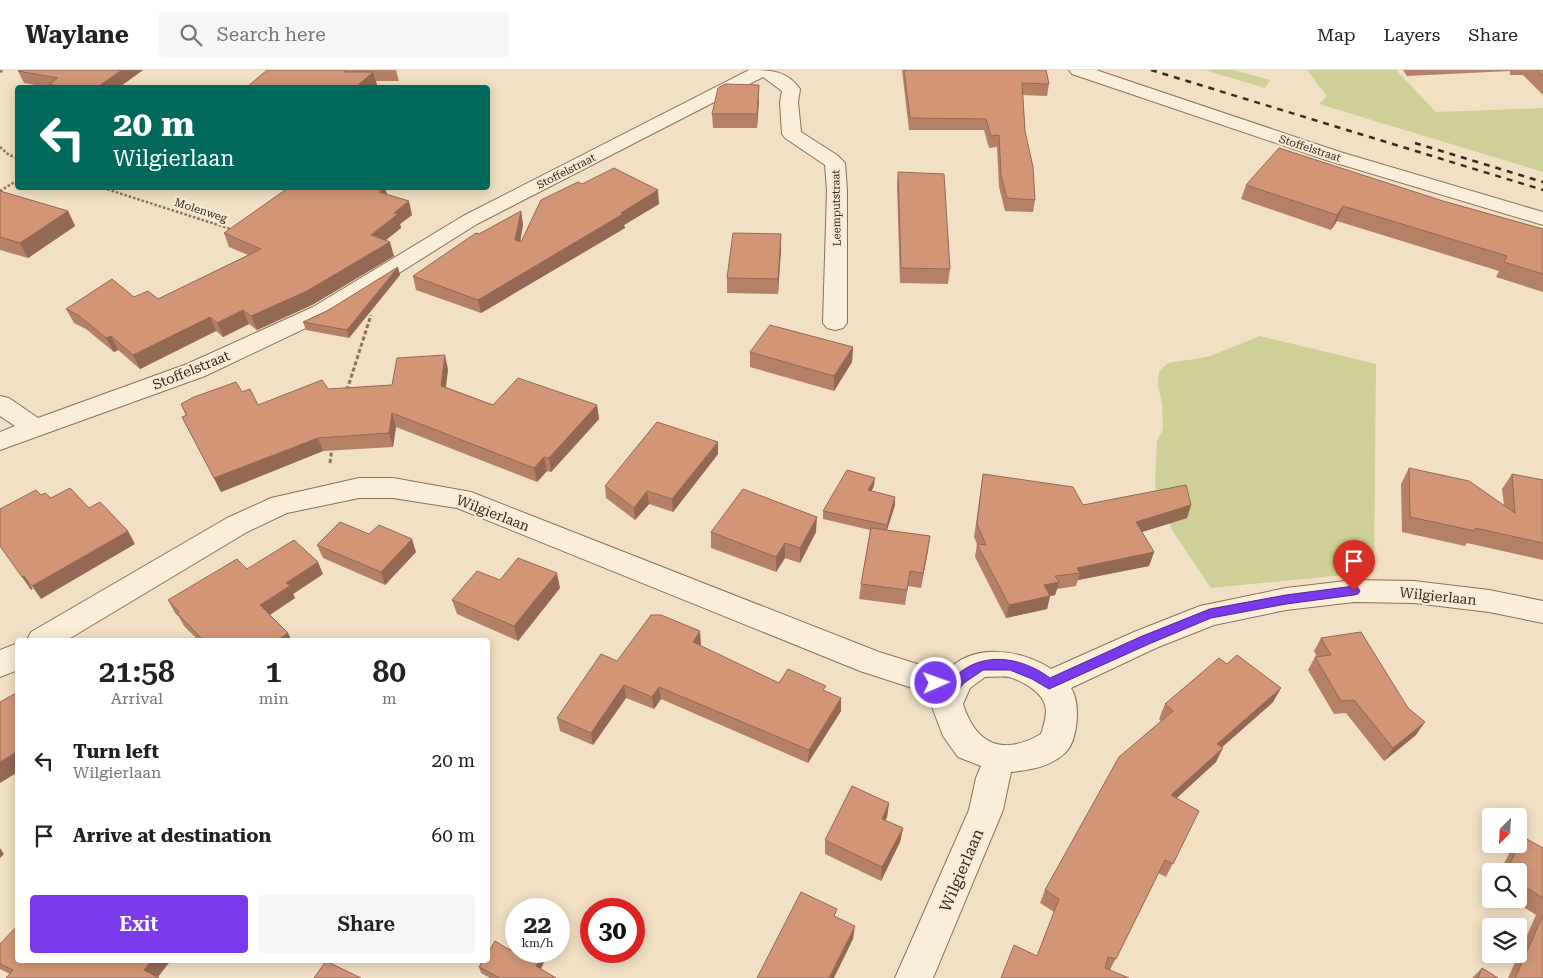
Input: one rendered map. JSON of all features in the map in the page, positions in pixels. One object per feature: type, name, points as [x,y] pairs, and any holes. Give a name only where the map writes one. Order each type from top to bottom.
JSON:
[{"type":"street","name":"Stoffelstraat","points":[[0,441],[196,370],[321,312],[470,220],[764,70]]},
{"type":"street","name":"Leemputstraat","points":[[764,70],[791,89],[789,102],[792,134],[804,145],[835,163],[837,190],[835,323]]},
{"type":"street","name":"Stoffelstraat","points":[[1078,70],[1333,156],[1543,219]]},
{"type":"street","points":[[0,404],[35,428]]},
{"type":"street","name":"Wilgierlaan","points":[[45,638],[237,525],[281,505],[359,488],[393,488],[461,499],[862,658],[952,688]]},
{"type":"street","name":"Wilgierlaan","points":[[1049,684],[1145,640],[1210,614],[1286,600],[1354,591],[1414,592],[1489,601],[1543,612]]},
{"type":"street","points":[[0,665],[15,657]]},
{"type":"street","points":[[980,665],[1011,665],[1036,675],[1049,684],[1061,700],[1062,719],[1054,742],[1032,756],[1000,759],[969,746],[954,726],[947,704],[952,688],[980,665]]},
{"type":"street","name":"Wilgierlaan","points":[[914,978],[986,810],[992,778],[1000,759]]},
{"type":"path","points":[[0,72],[4,70]]},
{"type":"path","points":[[0,147],[9,155],[15,157]]},
{"type":"path","points":[[0,191],[15,182]]},
{"type":"path","name":"Molenweg","points":[[109,190],[238,231]]},
{"type":"path","points":[[344,399],[379,288],[374,280]]},
{"type":"path","points":[[328,494],[332,445]]},
{"type":"green space","points":[[1205,70],[1233,70],[1270,80],[1265,88]]},
{"type":"green space","points":[[1307,70],[1396,70],[1436,112],[1543,108],[1543,172],[1319,104],[1327,96]]},
{"type":"green space","points":[[1260,336],[1376,364],[1374,572],[1211,588],[1172,530],[1155,485],[1157,441],[1163,429],[1162,405],[1158,385],[1159,371],[1168,363],[1208,357]]},
{"type":"building","points":[[122,70],[100,85],[53,85],[49,84],[58,78],[18,71]]},
{"type":"building","points":[[267,70],[373,72],[358,85],[250,85]]},
{"type":"building","points":[[904,70],[1046,70],[1049,84],[1022,83],[1025,131],[1033,167],[1035,200],[1007,198],[1001,175],[999,135],[991,136],[986,119],[910,118]]},
{"type":"building","points":[[1537,70],[1543,70],[1543,76]]},
{"type":"building","points":[[725,84],[759,85],[757,114],[712,114],[718,88]]},
{"type":"building","points":[[1279,148],[1443,201],[1543,229],[1543,274],[1504,262],[1507,256],[1343,206],[1337,215],[1246,185]]},
{"type":"building","points":[[614,168],[658,190],[621,213],[623,214],[478,300],[413,276],[476,233],[479,234],[521,211],[515,240],[521,242],[541,200],[578,182],[582,184]]},
{"type":"building","points":[[898,172],[944,174],[950,269],[901,268]]},
{"type":"building","points":[[285,190],[382,190],[379,192],[409,201],[394,213],[398,214],[371,235],[390,242],[307,291],[251,316],[243,310],[217,323],[210,317],[133,355],[111,336],[106,338],[78,315],[66,309],[112,279],[134,297],[148,291],[158,299],[261,249],[224,233]]},
{"type":"building","points":[[0,191],[68,211],[20,243],[0,237]]},
{"type":"building","points":[[733,233],[781,234],[778,279],[727,278]]},
{"type":"building","points":[[398,267],[347,330],[303,322],[327,311]]},
{"type":"building","points":[[770,325],[853,347],[834,376],[750,352]]},
{"type":"building","points":[[445,355],[441,386],[493,405],[518,378],[597,405],[549,458],[544,457],[534,468],[392,413],[389,433],[318,438],[214,478],[182,417],[187,415],[181,404],[194,397],[236,382],[242,392],[250,389],[258,405],[322,380],[328,389],[392,385],[397,358]]},
{"type":"building","points":[[657,422],[718,442],[672,499],[647,491],[634,508],[605,486]]},
{"type":"building","points":[[1409,468],[1469,481],[1515,513],[1512,474],[1543,480],[1543,543],[1475,528],[1475,531],[1410,517]]},
{"type":"building","points":[[847,470],[875,478],[868,490],[895,497],[887,525],[823,511]]},
{"type":"building","points":[[983,474],[1073,487],[1083,505],[1186,485],[1191,505],[1136,522],[1154,552],[1077,568],[1080,573],[1055,576],[1059,582],[1044,585],[1050,596],[1009,605],[977,544],[986,545],[977,524]]},
{"type":"building","points":[[70,488],[89,508],[100,502],[128,531],[32,586],[24,576],[22,577],[0,546],[0,509],[36,490],[41,495],[45,493],[51,498]]},
{"type":"building","points":[[743,489],[817,517],[800,548],[785,543],[776,557],[711,532]]},
{"type":"building","points":[[340,522],[369,534],[379,525],[412,539],[381,572],[317,545]]},
{"type":"building","points":[[871,528],[930,536],[923,573],[910,571],[907,590],[861,584]]},
{"type":"building","points":[[294,540],[318,562],[286,583],[290,586],[260,605],[288,633],[281,638],[201,638],[177,613],[179,612],[168,600],[237,559],[247,569]]},
{"type":"building","points":[[518,558],[557,573],[514,626],[452,600],[477,571],[500,580]]},
{"type":"building","points":[[651,615],[661,615],[700,631],[693,642],[779,683],[788,669],[826,686],[823,690],[841,698],[809,750],[659,687],[652,697],[624,685],[591,733],[557,718],[601,654],[617,661]]},
{"type":"building","points":[[1361,632],[1408,708],[1425,722],[1393,748],[1354,700],[1341,701],[1315,657],[1331,655],[1321,638]]},
{"type":"building","points":[[1237,655],[1281,688],[1217,744],[1223,748],[1171,795],[1199,811],[1173,864],[1165,860],[1116,959],[1108,957],[1105,968],[1129,978],[1001,978],[1014,945],[1037,956],[1059,899],[1045,890],[1119,757],[1173,711],[1165,704],[1219,658],[1227,664]]},
{"type":"building","points":[[15,694],[15,753],[0,762],[0,702]]},
{"type":"building","points":[[852,786],[889,803],[882,819],[903,828],[882,867],[825,840]]},
{"type":"building","points":[[1528,840],[1543,848],[1543,898],[1527,888],[1527,863],[1510,863],[1515,853],[1528,852]]},
{"type":"building","points":[[801,892],[837,909],[834,916],[855,926],[829,978],[757,978]]},
{"type":"building","points":[[1543,915],[1543,978],[1515,978],[1522,963],[1527,963],[1527,951]]},
{"type":"building","points":[[15,928],[15,963],[150,963],[144,970],[159,978],[6,978],[13,970],[0,964],[0,944]]},
{"type":"building","points":[[495,941],[505,947],[505,963],[538,963],[536,966],[556,978],[500,978],[479,967],[481,963],[490,963],[490,950]]},
{"type":"building","points":[[325,963],[330,963],[361,978],[314,978]]},
{"type":"building","points":[[1482,968],[1498,978],[1478,978]]},
{"type":"railway","points":[[1151,70],[1543,190]]},
{"type":"railway","points":[[1415,143],[1543,182]]},
{"type":"route","points":[[936,683],[952,688],[980,665],[1011,665],[1036,675],[1049,684],[1145,640],[1210,614],[1286,600],[1354,591]]}]
